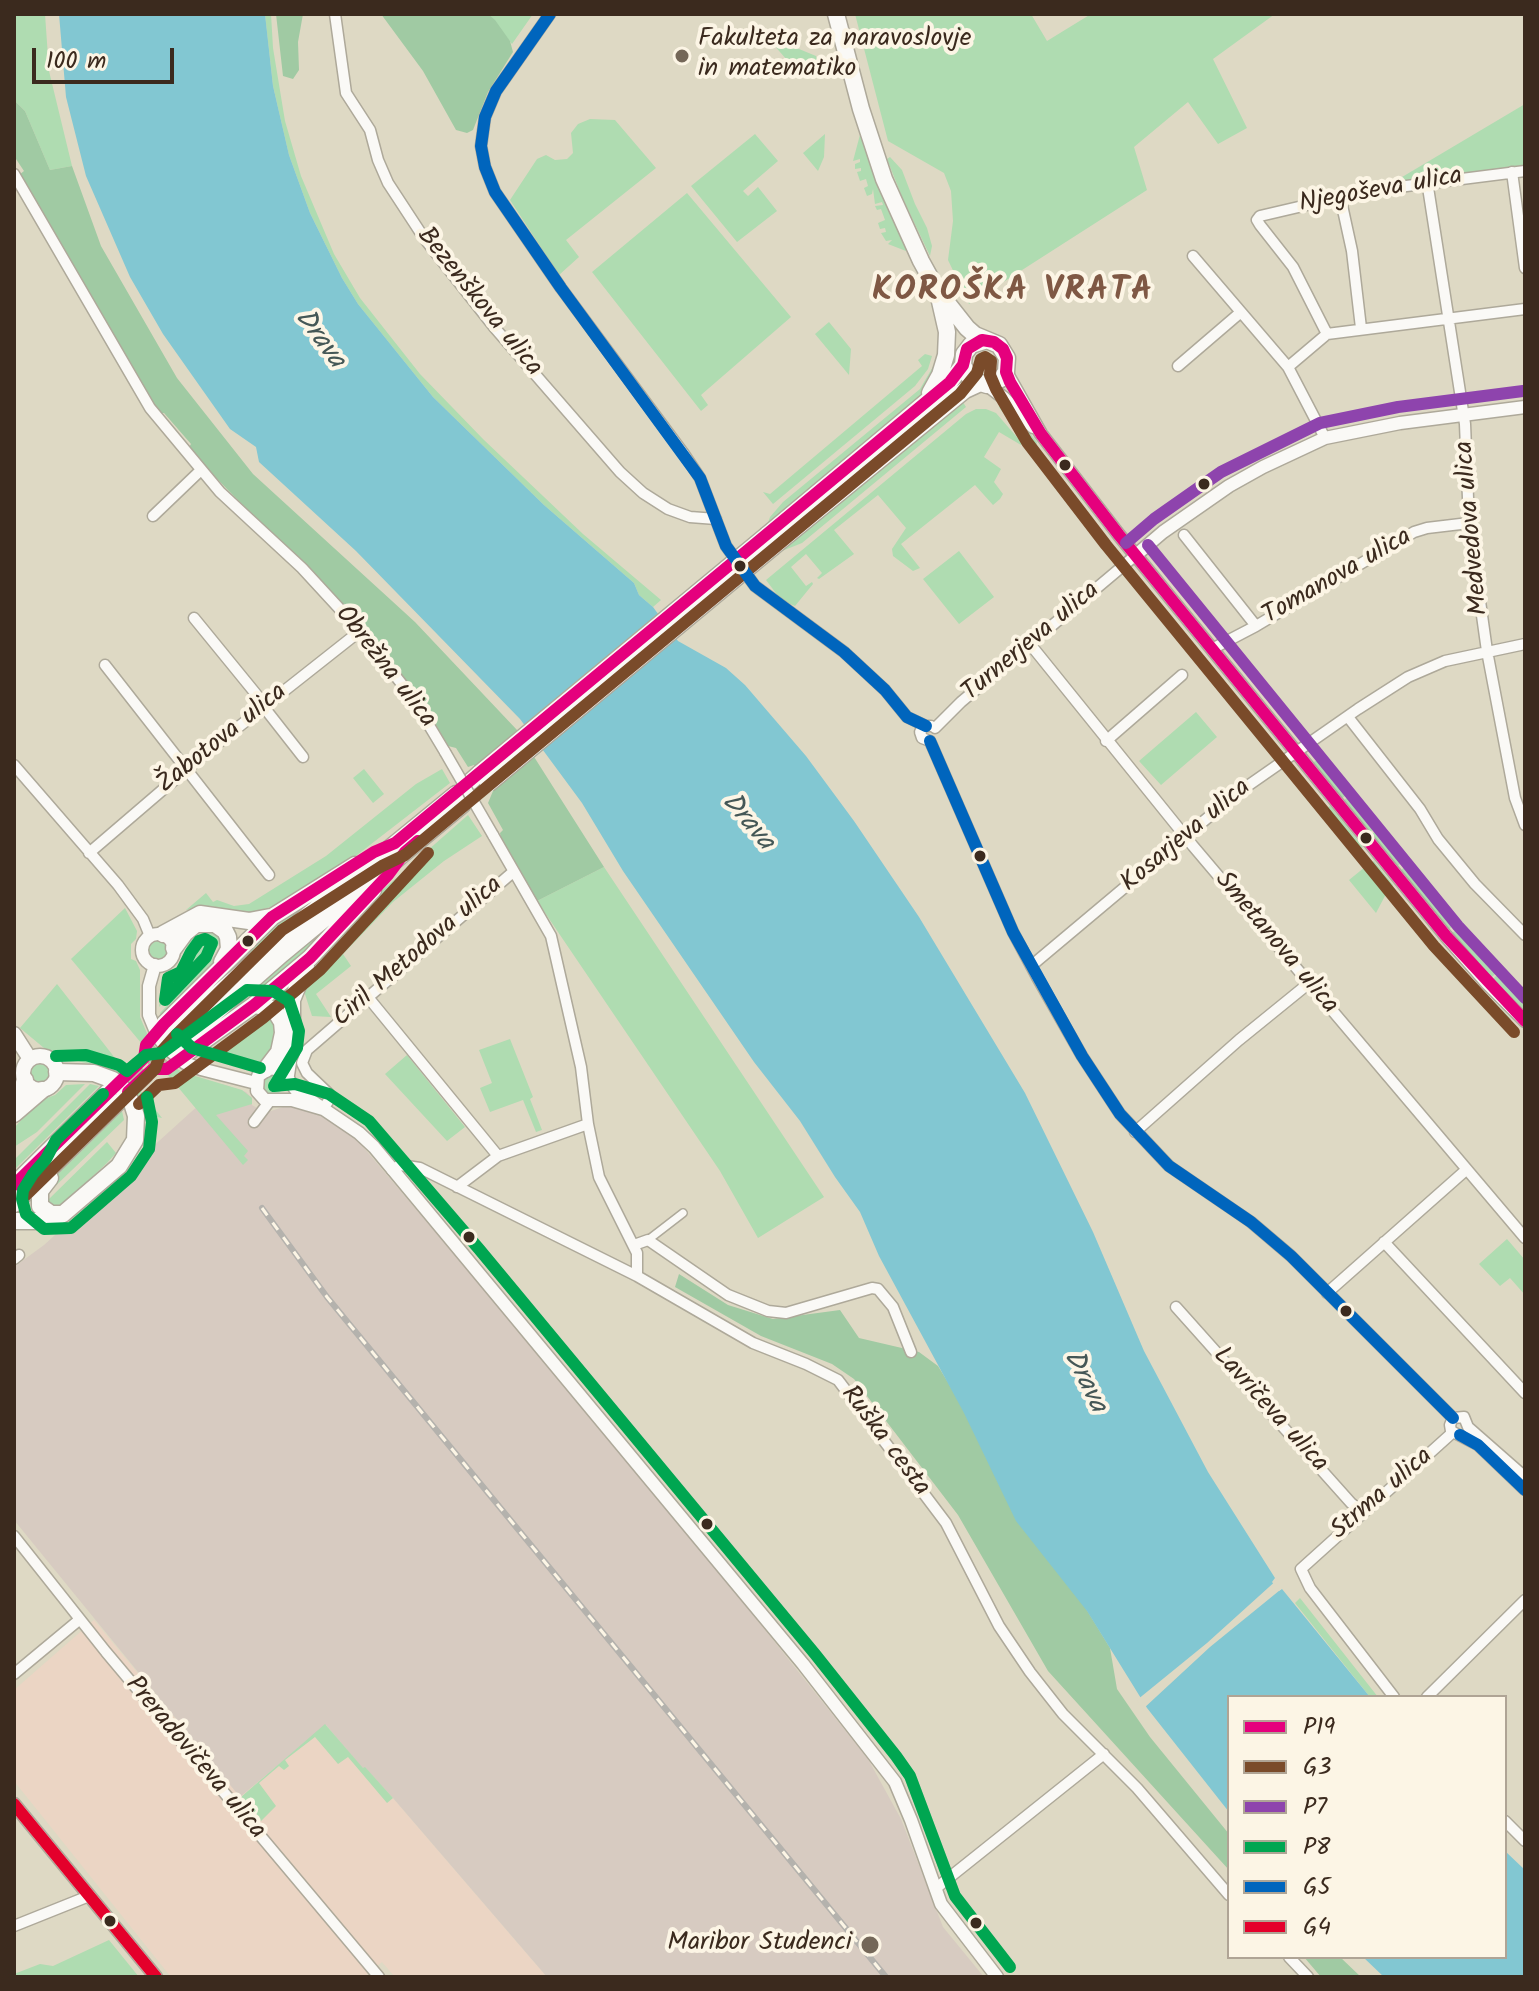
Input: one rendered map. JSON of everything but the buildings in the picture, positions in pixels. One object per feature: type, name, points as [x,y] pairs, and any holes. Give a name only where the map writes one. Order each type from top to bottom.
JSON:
[{"type":"main road","points":[[836,14],[861,109],[884,179],[965,357],[965,373],[983,384]]},
{"type":"main road","points":[[770,541],[965,390],[995,383],[1006,372],[1005,353],[999,345],[967,328],[937,290]]},
{"type":"main road","points":[[917,411],[940,375],[946,355],[947,332],[937,290]]},
{"type":"main road","points":[[479,783],[770,541],[950,382],[976,342],[987,340]]},
{"type":"main road","points":[[175,1039],[459,799]]},
{"type":"main road","points":[[219,967],[272,917],[374,852],[400,848]]},
{"type":"main road","points":[[175,1039],[254,1005],[310,958],[388,875],[400,848]]},
{"type":"main road","points":[[156,935],[200,914],[249,921],[272,917]]},
{"type":"main road","points":[[174,948],[188,929],[196,924],[215,924],[228,937],[229,949],[175,1039]]},
{"type":"main road","points":[[288,1079],[292,1000],[310,958]]},
{"type":"main road","points":[[254,1005],[274,1009],[282,1022],[279,1052],[261,1076]]},
{"type":"main road","points":[[14,1034],[30,1059]]},
{"type":"main road","points":[[41,1056],[49,1059],[57,1072],[54,1082],[14,1114],[25,1080],[24,1069],[30,1059],[41,1056]]},
{"type":"main road","points":[[14,1221],[48,1221],[63,1214],[119,1166],[135,1140],[136,1116],[123,1089],[113,1080],[83,1071],[57,1072]]},
{"type":"main road","points":[[25,1080],[32,1088],[42,1090]]},
{"type":"main road","points":[[14,1185],[60,1148],[113,1097]]},
{"type":"main road","points":[[60,1148],[60,1168],[38,1197],[44,1211],[63,1214]]},
{"type":"main road","points":[[14,1174],[33,1155],[60,1148]]},
{"type":"main road","points":[[14,1204],[60,1148]]},
{"type":"street","name":"Bezenškova ulica","points":[[335,14],[346,93],[370,130],[388,183],[424,238],[494,327],[620,472],[643,493],[668,509],[690,517],[716,519]]},
{"type":"street","points":[[550,14],[489,104],[481,146],[485,167],[495,192],[516,224],[700,478],[726,546],[755,586],[844,652],[885,690],[907,717],[928,733],[1031,966],[1096,1080],[1135,1132],[1169,1166],[1270,1237],[1453,1418],[1464,1417],[1468,1427],[1524,1485]]},
{"type":"street","name":"Njegoševa ulica","points":[[1327,334],[1293,267],[1257,220],[1264,214],[1340,196],[1427,181],[1525,171]]},
{"type":"street","points":[[1512,172],[1525,268]]},
{"type":"street","name":"Obrežna ulica","points":[[14,174],[139,392],[201,470],[262,533],[302,568],[360,631],[412,697],[551,936],[581,1067],[599,1177],[634,1245],[639,1265],[637,1276]]},
{"type":"street","name":"Medvedova ulica","points":[[1427,181],[1463,414],[1469,523],[1487,651],[1515,798],[1525,825]]},
{"type":"street","points":[[1340,196],[1352,251],[1361,328]]},
{"type":"street","points":[[1193,256],[1288,367],[1325,438]]},
{"type":"street","points":[[1288,367],[1327,334],[1525,309]]},
{"type":"street","points":[[1178,366],[1241,312]]},
{"type":"street","points":[[1006,372],[1041,434],[1136,555],[1446,936],[1525,1021]]},
{"type":"street","points":[[983,384],[1041,434]]},
{"type":"street","name":"Turnerjeva ulica","points":[[928,733],[1163,532],[1229,486],[1263,467],[1325,438],[1364,429],[1525,407]]},
{"type":"street","points":[[153,516],[201,470]]},
{"type":"street","name":"Tomanova ulica","points":[[1212,649],[1414,532],[1469,523]]},
{"type":"street","points":[[1184,535],[1256,626]]},
{"type":"street","points":[[194,618],[303,757]]},
{"type":"street","name":"Žabotova ulica","points":[[89,853],[263,706],[360,631]]},
{"type":"street","name":"Smetanova ulica","points":[[1030,644],[1185,837],[1525,1238]]},
{"type":"street","name":"Kosarjeva ulica","points":[[1031,966],[1236,794],[1408,677],[1445,661],[1525,644]]},
{"type":"street","points":[[105,665],[269,875]]},
{"type":"street","points":[[1106,741],[1182,675]]},
{"type":"street","points":[[1348,717],[1420,809],[1438,839],[1475,884],[1525,935]]},
{"type":"street","points":[[14,765],[156,935],[171,940],[174,948],[170,961],[155,965],[146,960],[142,952],[143,944],[156,935]]},
{"type":"street","name":"Ciril Metodova ulica","points":[[323,1109],[329,1094],[307,1073],[302,1063],[307,1050],[513,872]]},
{"type":"street","points":[[155,965],[149,986],[149,1015],[166,1047],[185,1063],[201,1069],[261,1076],[277,1068],[323,1109],[359,1133],[392,1170],[803,1664],[883,1765],[895,1782],[935,1889],[950,1917],[997,1977]]},
{"type":"street","points":[[1135,1132],[1308,984]]},
{"type":"street","points":[[367,996],[498,1156]]},
{"type":"street","points":[[261,1076],[259,1095],[275,1101],[292,1100],[323,1109]]},
{"type":"street","points":[[254,1122],[275,1101],[287,1095],[288,1079]]},
{"type":"street","points":[[457,1187],[498,1156],[588,1124]]},
{"type":"street","name":"Ruška cesta","points":[[392,1170],[400,1165],[409,1165],[457,1187],[637,1276],[753,1343],[822,1371],[848,1390],[946,1523],[993,1615],[1030,1672],[1063,1714],[1137,1789],[1227,1893]]},
{"type":"street","points":[[1327,1293],[1466,1170]]},
{"type":"street","points":[[634,1245],[648,1240],[683,1213]]},
{"type":"street","points":[[648,1240],[728,1295],[768,1311],[786,1313],[872,1288],[878,1289],[893,1307],[911,1352]]},
{"type":"street","points":[[1384,1242],[1525,1393]]},
{"type":"street","name":"Lavričeva ulica","points":[[1176,1307],[1363,1513]]},
{"type":"street","points":[[1453,1418],[1450,1425],[1456,1434],[1478,1445],[1524,1485]]},
{"type":"street","name":"Strma ulica","points":[[1392,1695],[1303,1577],[1302,1566],[1468,1427]]},
{"type":"street","name":"Preradovičeva ulica","points":[[14,1536],[79,1620],[379,1977]]},
{"type":"street","points":[[1429,1695],[1525,1600]]},
{"type":"street","points":[[14,1674],[79,1620]]},
{"type":"street","points":[[935,1889],[1104,1754]]},
{"type":"street","points":[[14,1804],[19,1818],[156,1977]]},
{"type":"street","points":[[1507,1823],[1525,1841]]},
{"type":"street","points":[[14,1926],[89,1896]]},
{"type":"street","points":[[1291,1959],[1308,1977]]},
{"type":"shaded area","points":[[222,1084],[246,1092],[252,1098],[252,1105],[265,1113],[300,1105],[353,1135],[639,1472],[868,1759],[901,1819],[943,1927],[984,1977],[547,1977],[326,1725],[240,1797],[14,1520],[14,1267],[44,1245]]},
{"type":"shaded area","points":[[94,1620],[240,1797],[325,1724],[547,1977],[395,1977],[382,1962],[364,1977],[171,1977],[14,1781],[14,1690]]},
{"type":"green space","points":[[14,14],[45,14],[49,71],[72,166],[50,170],[25,111],[14,100]]},
{"type":"green space","points":[[265,14],[271,14],[273,48],[285,121],[301,176],[334,254],[360,298],[420,374],[484,440],[583,534],[661,600],[653,607],[639,595],[634,583],[544,505],[433,397],[358,304],[310,213],[289,155],[273,86]]},
{"type":"green space","points":[[276,14],[303,14],[298,42],[299,70],[293,79],[283,76]]},
{"type":"green space","points":[[381,14],[488,14],[495,20],[510,41],[513,52],[488,92],[473,130],[467,133],[456,130],[423,71]]},
{"type":"green space","points":[[488,14],[533,14],[512,44]]},
{"type":"green space","points":[[855,14],[1031,14],[1047,41],[1091,14],[1275,14],[1213,59],[1247,128],[1218,144],[1188,102],[1134,147],[1147,190],[969,304],[948,260],[953,221],[951,191],[944,173],[888,141]]},
{"type":"green space","points":[[765,35],[816,56],[819,65],[815,74],[802,77]]},
{"type":"green space","points":[[14,100],[25,111],[50,170],[72,166],[101,246],[177,378],[253,474],[415,622],[517,730],[604,867],[537,901],[501,839],[503,830],[488,803],[493,791],[474,765],[468,767],[456,748],[448,746],[422,701],[374,640],[188,449],[191,444],[164,413],[159,413],[19,175],[24,171],[14,160]]},
{"type":"green space","points":[[1525,104],[1525,167],[1392,183]]},
{"type":"green space","points":[[590,119],[615,120],[656,168],[566,240],[579,257],[559,275],[510,200],[537,159],[546,155],[555,160],[567,159],[573,153],[571,133],[578,124]]},
{"type":"green space","points":[[861,131],[908,249],[906,251],[888,244],[892,240],[886,241],[881,233],[886,232],[885,228],[880,229],[878,223],[885,220],[881,209],[877,210],[875,206],[883,205],[882,202],[875,204],[873,189],[872,194],[867,196],[864,188],[868,186],[866,179],[860,181],[857,172],[861,168],[855,169],[855,164],[860,162],[860,159],[853,161]]},
{"type":"green space","points":[[755,134],[778,161],[743,191],[748,196],[758,187],[777,211],[737,242],[691,186]]},
{"type":"green space","points":[[825,134],[824,157],[818,171],[803,153]]},
{"type":"green space","points":[[890,157],[902,170],[927,228],[932,246],[930,256],[902,197],[887,159]]},
{"type":"green space","points":[[687,193],[791,317],[701,395],[708,405],[701,411],[592,272]]},
{"type":"green space","points":[[829,322],[851,349],[849,375],[815,334]]},
{"type":"green space","points":[[925,354],[932,356],[928,369],[915,386],[773,504],[763,492],[770,494],[922,366],[918,360]]},
{"type":"green space","points":[[938,358],[924,394],[766,528],[770,517],[783,502],[920,389]]},
{"type":"green space","points":[[961,399],[966,407],[802,543],[777,553]]},
{"type":"green space","points":[[1004,402],[1037,442],[1035,452],[999,407]]},
{"type":"green space","points":[[976,409],[996,413],[1022,443],[999,432],[984,457],[1001,469],[994,482],[1003,494],[1000,499],[993,505],[975,485],[901,544],[920,568],[913,571],[893,556],[892,549],[906,528],[878,495],[834,530],[854,554],[819,579],[822,573],[806,554],[791,567],[806,586],[813,584],[795,606],[781,600],[766,580],[966,414]]},
{"type":"green space","points":[[959,551],[994,597],[959,624],[923,579]]},
{"type":"green space","points":[[1196,712],[1217,737],[1161,785],[1139,761]]},
{"type":"green space","points":[[1319,759],[1348,794],[1341,799],[1312,763]]},
{"type":"green space","points":[[364,769],[384,794],[373,803],[353,778]]},
{"type":"green space","points":[[442,769],[450,783],[357,855],[274,906],[250,913],[210,906],[186,910],[206,893],[213,902],[217,900],[234,906],[249,904],[326,856],[416,784]]},
{"type":"green space","points":[[1349,796],[1375,828],[1369,833],[1343,801]]},
{"type":"green space","points":[[1330,806],[1363,847],[1358,852],[1324,810]]},
{"type":"green space","points":[[468,815],[482,836],[444,861],[393,902],[343,954],[351,966],[316,994],[331,1017],[312,1016],[304,991],[314,968],[378,894]]},
{"type":"green space","points":[[1377,830],[1403,862],[1396,867],[1372,834]]},
{"type":"green space","points":[[1374,861],[1393,885],[1389,891],[1368,865]]},
{"type":"green space","points":[[1406,866],[1454,925],[1448,930],[1400,871]]},
{"type":"green space","points":[[604,867],[824,1197],[758,1238],[720,1171],[537,901]]},
{"type":"green space","points":[[1365,867],[1386,894],[1376,913],[1349,880]]},
{"type":"green space","points":[[343,878],[167,1030],[255,937]]},
{"type":"green space","points":[[358,897],[313,949],[187,1048]]},
{"type":"green space","points":[[125,908],[137,931],[136,939],[131,944],[131,959],[136,961],[140,970],[140,1017],[152,1045],[182,1072],[242,1090],[252,1098],[252,1104],[216,1115],[248,1151],[244,1156],[248,1160],[243,1165],[71,959]]},
{"type":"green space","points":[[1457,929],[1496,973],[1490,979],[1451,934]]},
{"type":"green space","points":[[205,931],[219,936],[216,949],[159,1007],[162,981],[179,965],[189,941]]},
{"type":"green space","points":[[154,941],[162,941],[167,950],[165,957],[154,959],[149,954],[149,946]]},
{"type":"green space","points":[[226,944],[220,959],[162,1020],[160,1013]]},
{"type":"green space","points":[[1446,950],[1480,988],[1476,993],[1441,955]]},
{"type":"green space","points":[[1497,975],[1525,1002],[1525,1010],[1492,980]]},
{"type":"green space","points":[[57,984],[162,1118],[148,1115],[135,1091],[116,1073],[60,1057],[20,1028]]},
{"type":"green space","points":[[1482,990],[1511,1019],[1506,1024],[1477,995]]},
{"type":"green space","points":[[264,1014],[271,1017],[275,1025],[271,1051],[266,1059],[254,1066],[233,1065],[220,1045]]},
{"type":"green space","points":[[510,1039],[533,1097],[530,1099],[542,1130],[536,1132],[523,1100],[490,1112],[480,1088],[492,1083],[479,1050]]},
{"type":"green space","points":[[407,1055],[465,1127],[447,1141],[385,1074]]},
{"type":"green space","points":[[36,1064],[44,1064],[49,1073],[47,1080],[36,1082],[31,1077],[31,1069]]},
{"type":"green space","points":[[273,1075],[280,1078],[283,1085],[280,1092],[273,1095],[266,1092],[263,1085],[266,1078]]},
{"type":"green space","points":[[85,1084],[37,1132],[14,1147],[14,1128],[39,1101],[55,1095],[66,1085]]},
{"type":"green space","points":[[90,1084],[99,1086],[14,1170],[14,1160]]},
{"type":"green space","points":[[122,1111],[124,1120],[45,1196],[49,1183]]},
{"type":"green space","points":[[107,1142],[116,1153],[107,1163],[65,1202],[55,1207],[49,1205],[49,1199]]},
{"type":"green space","points":[[1507,1239],[1525,1260],[1525,1295],[1510,1278],[1500,1286],[1479,1264]]},
{"type":"green space","points":[[679,1274],[728,1305],[773,1319],[840,1310],[859,1338],[919,1352],[938,1366],[1110,1648],[1117,1689],[1150,1737],[1227,1832],[1227,1868],[1048,1671],[958,1515],[854,1379],[832,1364],[761,1336],[675,1287]]},
{"type":"green space","points":[[1300,1598],[1376,1695],[1368,1695],[1295,1603]]},
{"type":"green space","points":[[325,1724],[393,1798],[387,1803],[348,1757],[338,1764],[315,1737],[285,1760],[289,1766],[284,1770],[279,1766],[259,1783],[276,1806],[261,1821],[241,1797]]},
{"type":"green space","points":[[109,1940],[139,1977],[14,1977],[14,1974],[40,1964],[53,1966]]},
{"type":"green space","points":[[1306,1959],[1342,1959],[1361,1977],[1321,1977]]},
{"type":"water","name":"Drava","points":[[59,14],[265,14],[273,86],[289,155],[310,213],[358,304],[433,397],[544,505],[634,583],[639,595],[653,607],[678,641],[726,668],[745,685],[806,756],[854,821],[919,917],[1025,1093],[1093,1232],[1144,1351],[1208,1472],[1275,1578],[1272,1582],[1279,1591],[1282,1589],[1368,1695],[1227,1695],[1227,1809],[1147,1708],[1087,1611],[1016,1521],[964,1413],[879,1256],[860,1212],[800,1121],[754,1062],[623,871],[582,803],[520,719],[356,551],[259,462],[256,447],[230,429],[163,334],[130,277],[86,176],[66,97]]},
{"type":"water","points":[[1507,1853],[1525,1870],[1525,1977],[1384,1977],[1365,1959],[1507,1959]]},
{"type":"pier","points":[[1279,1578],[1277,1582],[1285,1586],[1210,1647],[1143,1709],[1137,1700]]},
{"type":"tunnel","points":[[109,1091],[170,1035]]},
{"type":"tunnel","points":[[118,1102],[179,1045]]},
{"type":"railway","points":[[262,1208],[327,1297],[886,1977]]},
{"type":"transit line","name":"G5","points":[[550,14],[496,91],[485,117],[481,146],[495,192],[700,478],[726,546],[755,586],[844,652],[885,690],[907,717],[926,726]]},
{"type":"transit line","name":"P19","points":[[14,1185],[144,1058],[146,1045],[164,1024],[272,917],[374,852],[395,843],[950,382],[963,365],[967,349],[982,340],[994,342],[1003,349],[1010,382],[1041,434],[1119,535],[1446,936],[1525,1021]]},
{"type":"transit line","name":"G3","points":[[25,1196],[155,1069],[161,1052],[176,1035],[282,930],[382,866],[405,855],[960,394],[985,357],[991,361],[990,375],[996,389],[1027,442],[1106,545],[1434,946],[1514,1032]]},
{"type":"transit line","name":"P7","points":[[1126,543],[1154,519],[1221,472],[1320,423],[1398,407],[1523,391]]},
{"type":"transit line","name":"P7","points":[[1148,545],[1458,926],[1525,998]]},
{"type":"transit line","name":"G5","points":[[930,741],[1013,932],[1082,1056],[1120,1114],[1169,1166],[1251,1222],[1291,1256],[1453,1418]]},
{"type":"transit line","name":"P19","points":[[128,1092],[153,1069],[167,1069],[254,1005],[310,958],[418,841]]},
{"type":"transit line","name":"G3","points":[[139,1104],[159,1085],[175,1083],[263,1018],[320,970],[428,853]]},
{"type":"transit line","name":"P8","points":[[205,939],[212,943],[206,957],[165,1000],[168,978],[181,972],[191,952],[199,941],[205,939]]},
{"type":"transit line","name":"P8","points":[[56,1056],[86,1055],[119,1065],[127,1071],[146,1055],[162,1053],[247,990],[273,991],[289,1001],[299,1031],[297,1048],[274,1086],[295,1084],[329,1094],[369,1121],[479,1249],[896,1756],[910,1776],[955,1896],[1010,1967]]},
{"type":"transit line","name":"P8","points":[[177,1034],[192,1048],[260,1068]]},
{"type":"transit line","name":"P8","points":[[103,1094],[56,1140],[23,1190],[26,1214],[44,1229],[71,1228],[131,1176],[149,1149],[152,1122],[147,1097]]},
{"type":"transit line","name":"G5","points":[[1460,1435],[1478,1445],[1525,1490]]},
{"type":"transit line","name":"G4","points":[[14,1804],[156,1977]]},
{"type":"place","name":"Fakulteta za naravoslovje in matematiko","points":[[682,56]]},
{"type":"place","name":"Maribor Studenci","points":[[870,1945]]},
{"type":"district","name":"KOROŠKA VRATA","points":[[1013,293]]}]
